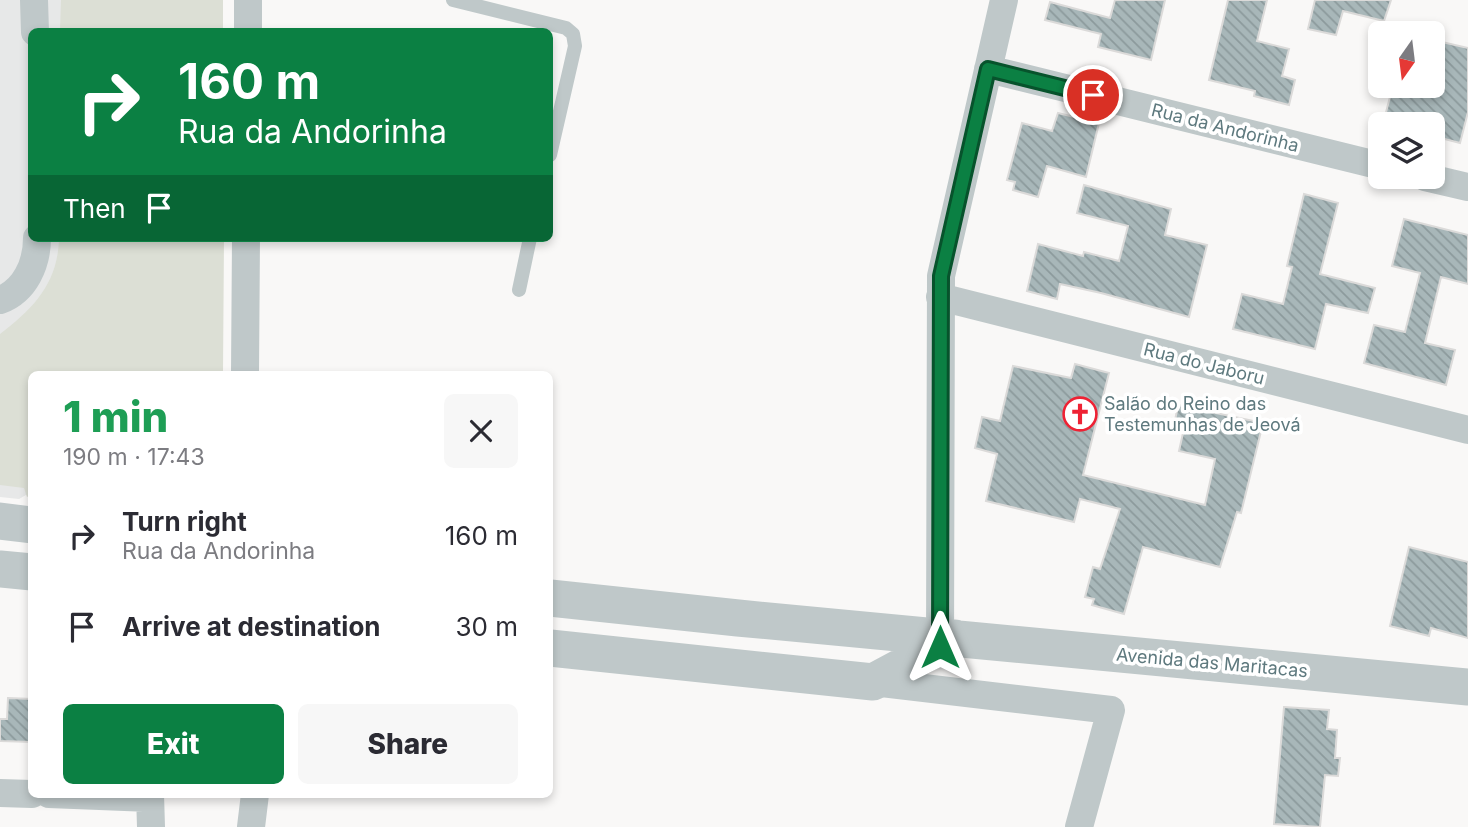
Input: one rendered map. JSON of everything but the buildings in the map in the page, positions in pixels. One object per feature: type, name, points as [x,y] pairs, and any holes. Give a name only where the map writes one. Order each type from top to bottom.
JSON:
[{"type":"street","points":[[34,0],[35,28]]},
{"type":"street","points":[[248,0],[248,28]]},
{"type":"street","points":[[873,682],[945,641],[941,276],[1004,0]]},
{"type":"street","name":"Rua da Andorinha","points":[[988,69],[1368,163]]},
{"type":"street","points":[[1445,182],[1468,187]]},
{"type":"street","points":[[0,300],[17,290],[25,280],[35,257],[37,242]]},
{"type":"street","points":[[245,371],[246,242]]},
{"type":"street","name":"Rua do Jaboru","points":[[940,297],[1468,430]]},
{"type":"street","points":[[0,521],[28,524]]},
{"type":"street","points":[[0,569],[28,572]]},
{"type":"street","points":[[560,599],[558,649],[1111,710],[1079,827]]},
{"type":"street","name":"Avenida das Maritacas","points":[[560,599],[945,641],[1468,687]]},
{"type":"street","points":[[0,793],[28,794]]},
{"type":"street","points":[[150,798],[151,827]]},
{"type":"street","points":[[251,827],[255,798]]},
{"type":"lane","points":[[453,0],[566,28],[573,34],[575,46],[553,142]]},
{"type":"lane","points":[[519,290],[529,242]]},
{"type":"shaded area","points":[[0,0],[126,0],[125,28],[28,28],[28,242],[117,242],[34,371],[28,371],[28,494],[19,499],[0,497]]},
{"type":"shaded area","points":[[61,0],[223,0],[223,28],[60,28]]},
{"type":"shaded area","points":[[59,242],[224,242],[223,371],[28,371],[27,497],[24,488],[0,485],[0,334],[42,293],[58,254]]},
{"type":"place","name":"Salão do Reino das Testemunhas de Jeová","points":[[1080,414]]},
{"type":"route","points":[[940,647],[941,276],[988,69],[1093,95]]}]
